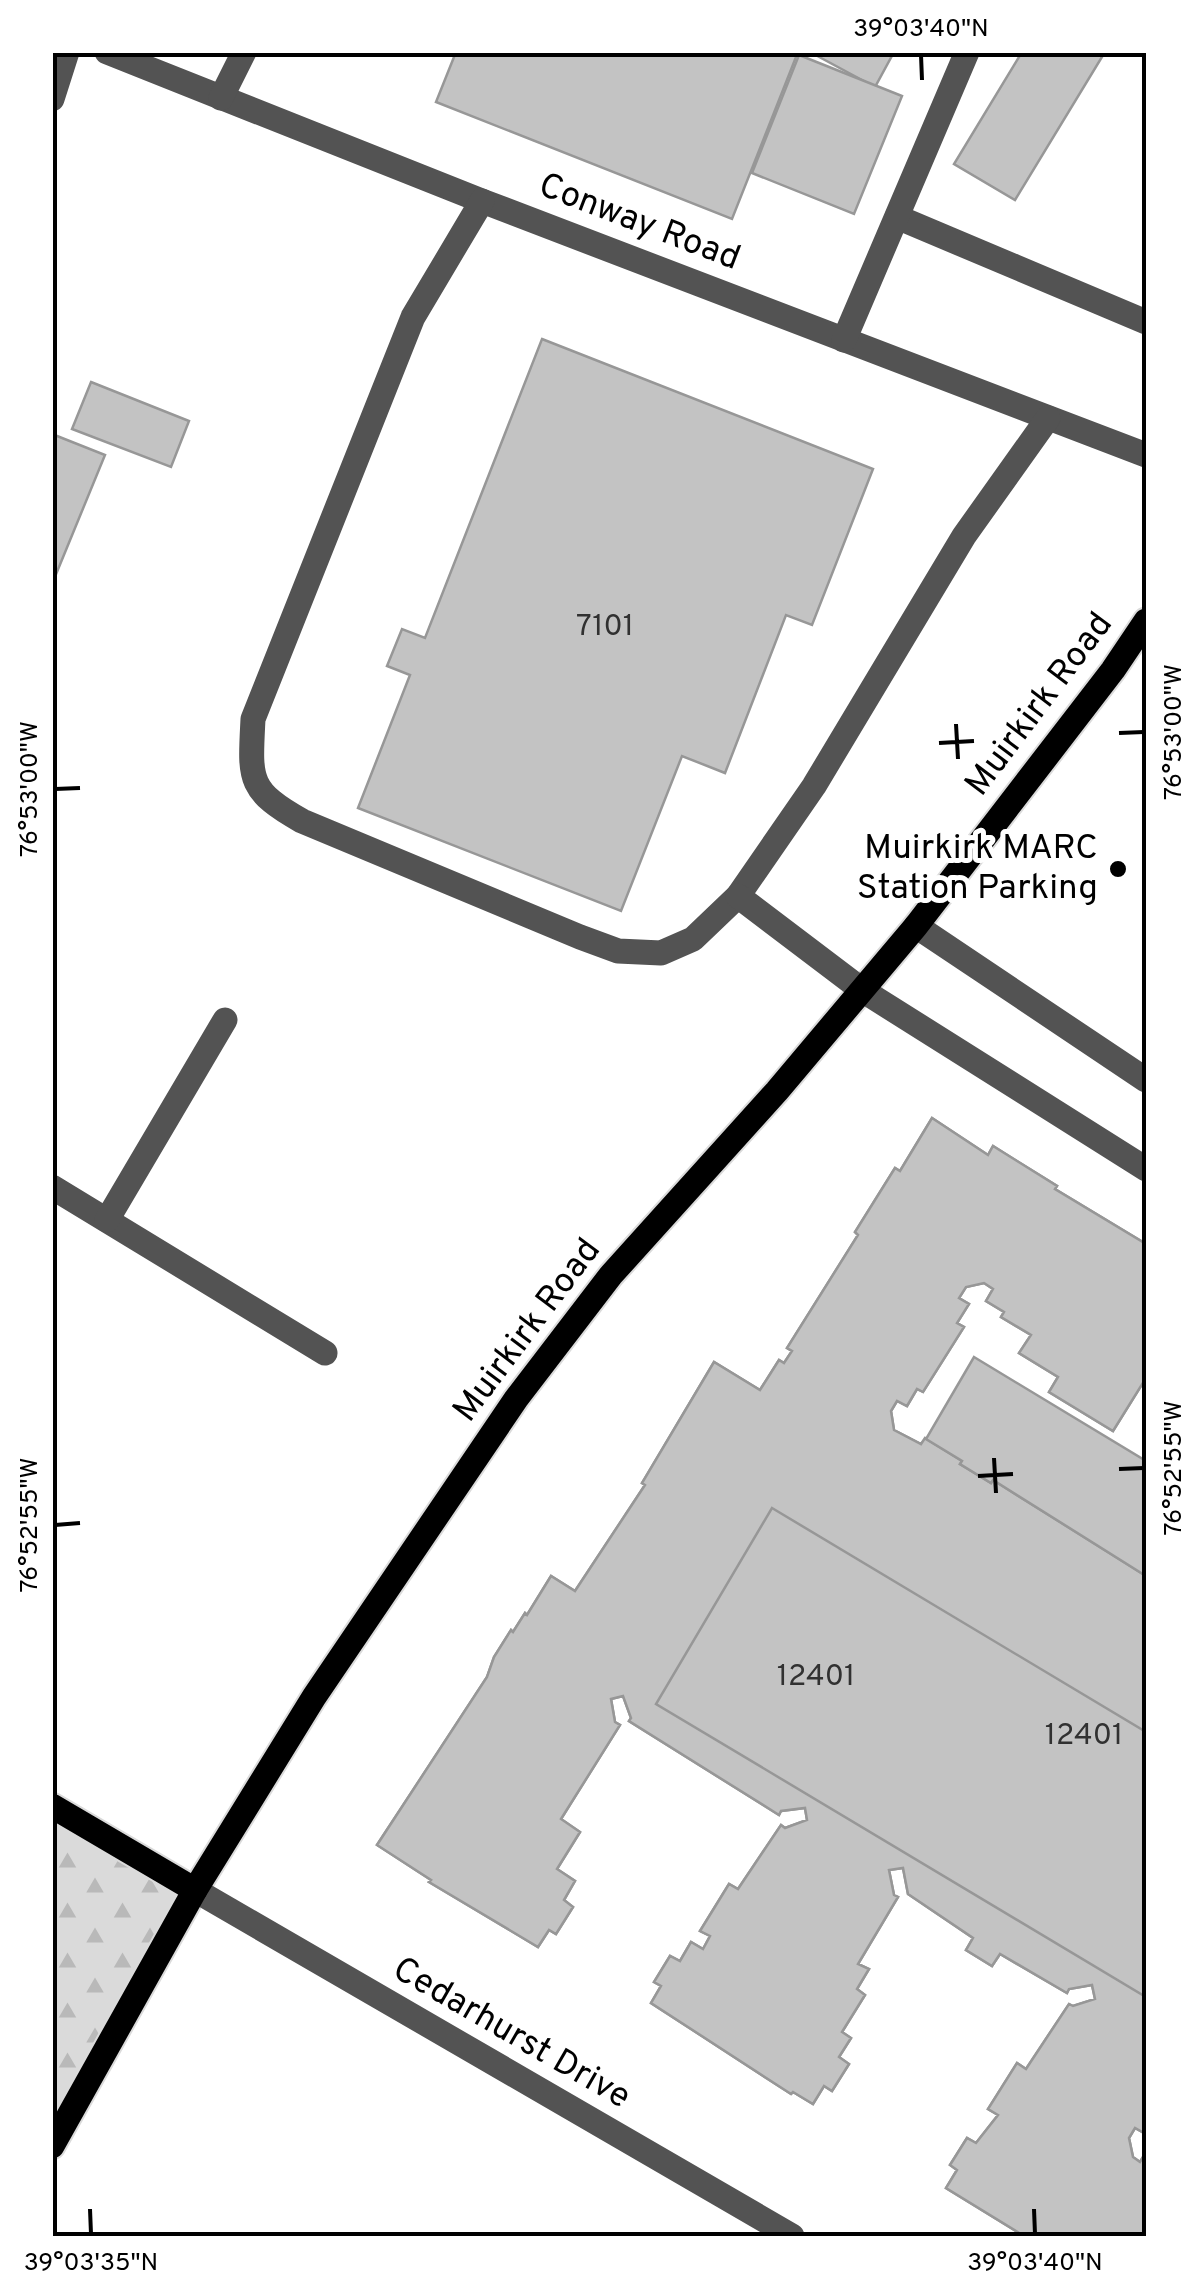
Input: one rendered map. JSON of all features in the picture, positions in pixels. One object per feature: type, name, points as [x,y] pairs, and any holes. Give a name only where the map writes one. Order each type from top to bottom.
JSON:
[{"type":"main road","name":"Muirkirk Road","points":[[52,2146],[195,1890],[314,1697],[516,1399],[611,1275],[916,926],[1102,685],[1146,621]]},
{"type":"main road","points":[[52,1806],[195,1890]]},
{"type":"street","points":[[52,99],[67,52]]},
{"type":"street","name":"Conway Road","points":[[107,52],[1146,455]]},
{"type":"street","points":[[221,98],[244,52]]},
{"type":"street","points":[[844,340],[968,52]]},
{"type":"street","points":[[482,200],[413,317],[253,720],[250,770],[270,803],[302,821],[618,951],[661,953],[692,940],[738,896],[814,786],[964,536],[1048,418]]},
{"type":"street","points":[[896,218],[1146,322]]},
{"type":"street","points":[[738,896],[862,990],[1146,1169]]},
{"type":"street","points":[[916,926],[1146,1080]]},
{"type":"street","points":[[107,1220],[225,1020]]},
{"type":"street","points":[[52,1188],[325,1353]]},
{"type":"street","name":"Cedarhurst Drive","points":[[195,1890],[792,2236]]},
{"type":"green space","points":[[53,1806],[195,1890],[53,2155]]},
{"type":"building","points":[[456,52],[798,52],[732,219],[436,102]]},
{"type":"building","points":[[810,52],[894,52],[875,87]]},
{"type":"building","points":[[1022,52],[1105,52],[1015,200],[954,164]]},
{"type":"building","points":[[799,55],[902,96],[854,214],[752,173]]},
{"type":"building","points":[[542,339],[873,469],[812,625],[786,615],[725,773],[682,756],[621,911],[358,808],[410,675],[387,666],[402,629],[425,638]]},
{"type":"building","points":[[91,382],[189,421],[171,467],[72,429]]},
{"type":"building","points":[[52,434],[105,455],[52,584]]},
{"type":"building","points":[[932,1118],[988,1155],[993,1146],[1146,1244],[1146,1378],[1113,1431],[1049,1392],[1058,1377],[1019,1353],[1031,1335],[1001,1317],[1004,1312],[986,1301],[993,1289],[984,1283],[966,1287],[959,1298],[969,1304],[957,1323],[964,1327],[923,1392],[917,1389],[907,1406],[897,1401],[891,1411],[894,1430],[921,1444],[926,1439],[915,1458],[1146,1596],[1146,1732],[772,1508],[656,1704],[1146,1997],[1146,2129],[1144,2133],[1135,2128],[1129,2138],[1133,2157],[1140,2162],[1146,2152],[1146,2236],[1024,2236],[946,2188],[957,2170],[950,2165],[967,2138],[976,2143],[998,2115],[988,2109],[1017,2063],[1026,2069],[1069,2004],[1095,1999],[1092,1985],[1069,1989],[1067,1993],[1000,1954],[992,1966],[966,1950],[973,1938],[908,1894],[903,1868],[889,1870],[894,1895],[898,1897],[858,1964],[869,1969],[857,1989],[865,1995],[842,2032],[851,2038],[839,2057],[849,2064],[832,2091],[824,2086],[813,2104],[791,2094],[651,2003],[661,1986],[654,1982],[670,1956],[680,1961],[691,1942],[703,1949],[710,1936],[700,1931],[729,1884],[738,1889],[781,1825],[785,1828],[807,1820],[805,1808],[781,1811],[779,1815],[629,1721],[623,1696],[611,1699],[615,1722],[620,1725],[561,1819],[580,1832],[557,1869],[575,1881],[564,1900],[573,1907],[556,1934],[549,1930],[538,1947],[429,1882],[377,1845],[487,1677],[511,1630],[527,1615],[551,1576],[575,1591],[645,1485],[642,1483],[714,1362],[760,1390],[779,1360],[784,1363],[792,1351],[787,1348],[858,1235],[855,1232],[895,1168],[900,1171]]},
{"type":"building","points":[[932,1118],[988,1155],[993,1146],[1146,1244],[1146,1378],[1113,1431],[1049,1392],[1058,1377],[1019,1353],[1031,1335],[1001,1317],[1004,1312],[986,1301],[993,1289],[984,1283],[966,1287],[959,1298],[969,1304],[957,1323],[964,1327],[923,1392],[917,1389],[907,1406],[897,1401],[891,1411],[894,1430],[921,1444],[925,1438],[962,1461],[960,1464],[991,1483],[993,1480],[1146,1576],[1146,2129],[1144,2133],[1135,2128],[1129,2138],[1133,2157],[1140,2162],[1146,2152],[1146,2236],[1024,2236],[946,2188],[957,2170],[950,2165],[967,2138],[976,2143],[998,2115],[988,2109],[1017,2063],[1026,2069],[1069,2004],[1095,1999],[1092,1985],[1069,1989],[1067,1993],[1000,1954],[992,1966],[966,1950],[973,1938],[908,1894],[903,1868],[889,1870],[894,1895],[898,1897],[858,1964],[869,1969],[857,1989],[865,1995],[842,2032],[851,2038],[839,2057],[849,2064],[832,2091],[824,2086],[813,2104],[791,2094],[651,2003],[661,1986],[654,1982],[670,1956],[680,1961],[691,1942],[703,1949],[710,1936],[700,1931],[729,1884],[738,1889],[781,1825],[785,1828],[807,1820],[805,1808],[781,1811],[779,1815],[629,1721],[623,1696],[611,1699],[615,1722],[620,1725],[561,1819],[580,1832],[557,1869],[575,1881],[564,1900],[573,1907],[556,1934],[549,1930],[538,1947],[429,1882],[377,1845],[487,1677],[511,1630],[527,1615],[551,1576],[575,1591],[645,1485],[642,1483],[714,1362],[760,1390],[779,1360],[784,1363],[792,1351],[787,1348],[858,1235],[855,1232],[895,1168],[900,1171]]},
{"type":"building","points":[[974,1357],[1146,1461],[1146,1576],[993,1480],[991,1483],[960,1464],[962,1461],[926,1439]]},
{"type":"building","points":[[772,1508],[1146,1732],[1146,1997],[656,1704]]},
{"type":"place","name":"Muirkirk MARC Station Parking","points":[[1118,869]]}]
